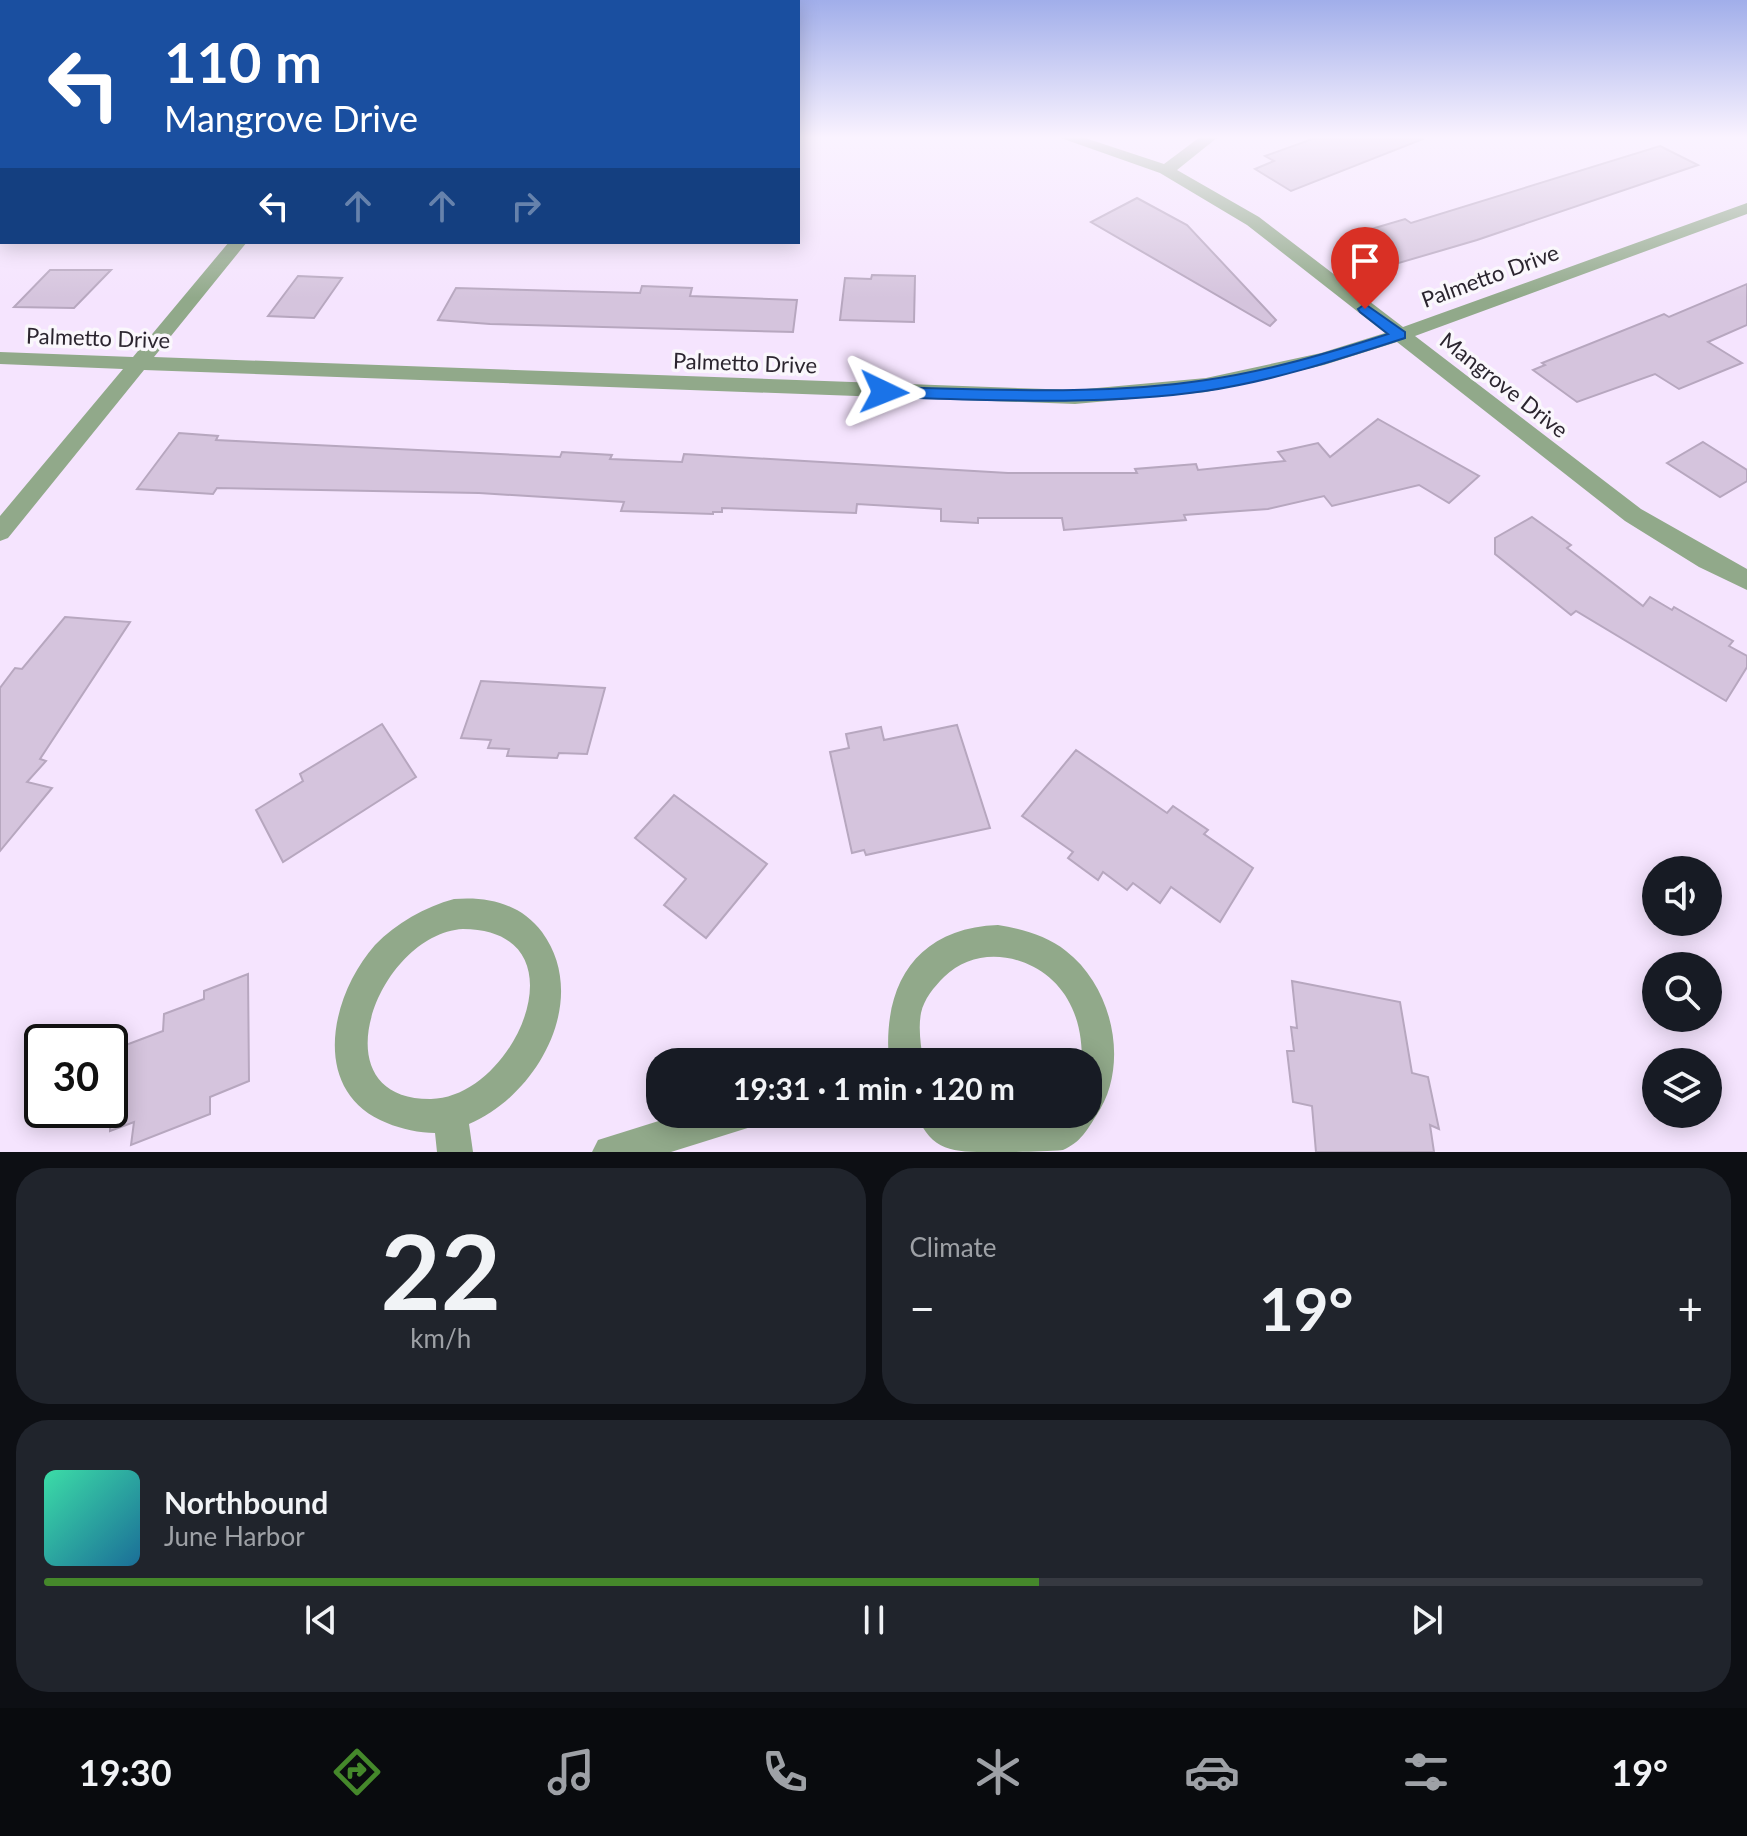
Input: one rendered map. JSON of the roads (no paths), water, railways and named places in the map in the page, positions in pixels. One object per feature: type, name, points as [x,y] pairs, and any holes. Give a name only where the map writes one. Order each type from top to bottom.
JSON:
[{"type":"street","name":"Mangrove Drive","points":[[1201,191],[1253,221],[1633,515],[1707,560],[1747,580]]},
{"type":"street","name":"Palmetto Drive","points":[[0,358],[1075,397],[1206,385],[1324,359],[1400,335],[1747,208]]},
{"type":"street","points":[[0,532],[236,244]]},
{"type":"street","points":[[487,914],[518,925],[539,949],[549,983],[542,1023],[522,1062],[490,1094],[450,1113],[410,1116],[376,1101],[356,1072],[350,1034],[360,994],[384,958],[416,931],[452,915],[487,914]]},
{"type":"street","points":[[904,1048],[902,1025],[913,987],[937,958],[969,942],[1005,939],[1040,951],[1071,976],[1092,1011],[1099,1048]]},
{"type":"street","points":[[450,1113],[455,1152]]},
{"type":"street","points":[[610,1152],[693,1128]]},
{"type":"street","points":[[947,1128],[956,1137],[996,1151],[1036,1149],[1070,1128]]}]
